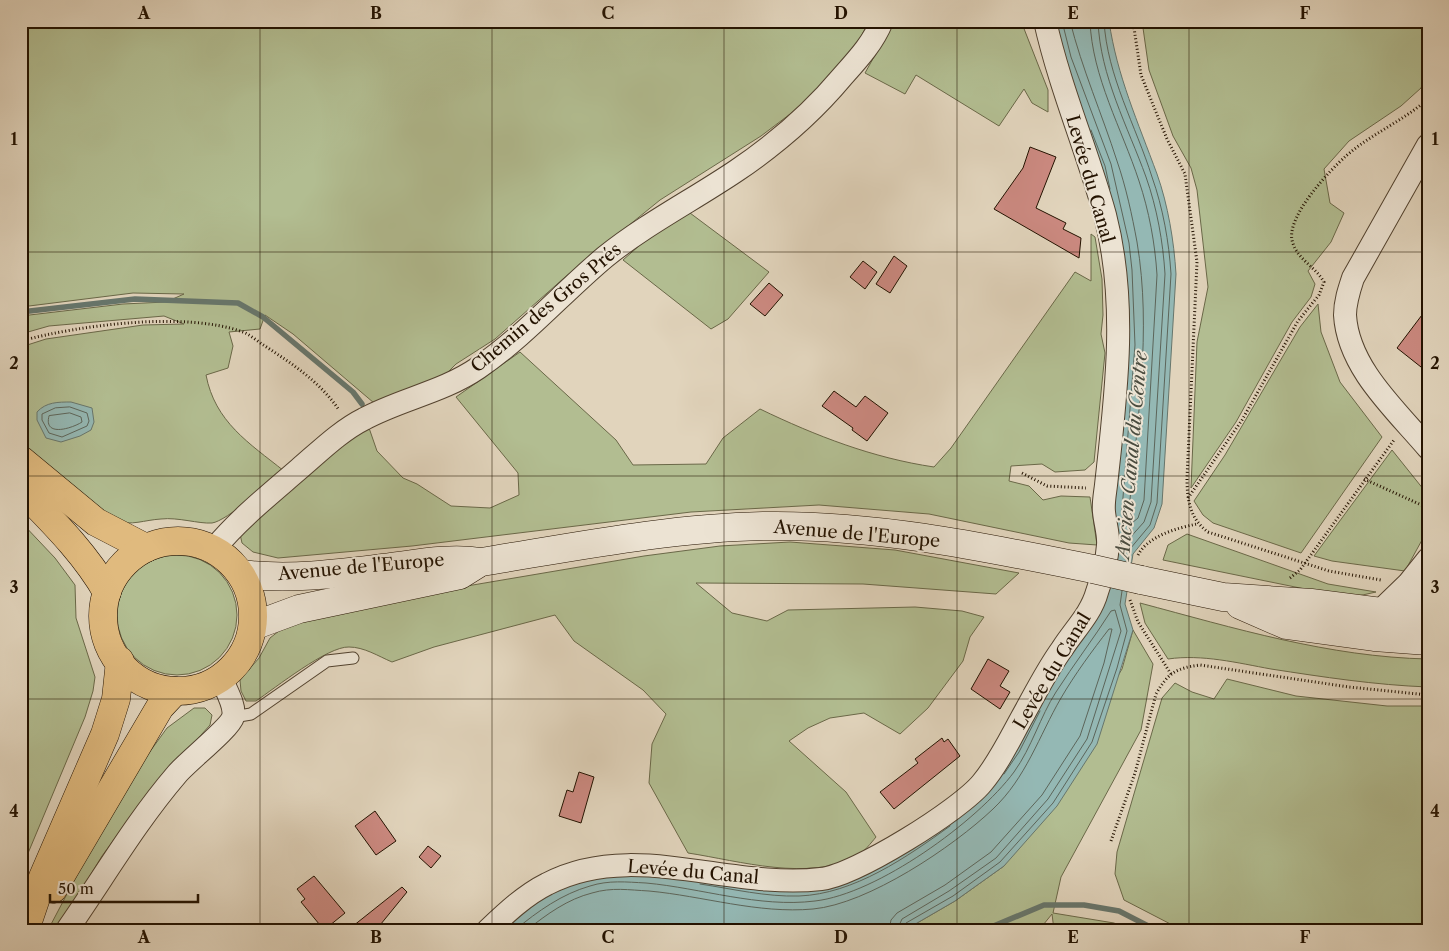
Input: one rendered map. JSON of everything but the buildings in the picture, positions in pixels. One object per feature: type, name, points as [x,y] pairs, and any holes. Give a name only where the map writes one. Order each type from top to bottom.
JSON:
[{"type":"main road","points":[[21,460],[96,522],[146,548]]},
{"type":"main road","points":[[21,489],[78,551],[96,573],[107,592]]},
{"type":"main road","name":"Avenue de l'Europe","points":[[241,574],[278,576],[359,571],[457,558],[481,562],[664,533],[737,527],[812,526],[892,533],[967,544],[1093,569],[1223,597],[1286,625],[1376,625]]},
{"type":"main road","points":[[185,540],[214,549],[232,563],[241,574],[252,601],[253,626],[244,652],[222,678],[200,688],[175,691],[149,685],[127,671],[110,649],[103,620],[107,592],[120,567],[146,548],[185,540]]},
{"type":"main road","name":"Avenue de l'Europe","points":[[253,626],[299,609],[460,575],[481,562]]},
{"type":"main road","points":[[1376,625],[1418,617]]},
{"type":"main road","points":[[1376,625],[1428,641]]},
{"type":"main road","points":[[27,925],[43,877],[105,734],[116,698],[120,662]]},
{"type":"main road","points":[[27,925],[59,881],[160,707],[175,691]]},
{"type":"street","name":"Chemin des Gros Prés","points":[[214,549],[255,507],[351,428],[364,419],[447,386],[478,368],[540,318],[606,256],[644,228],[750,161],[808,116],[874,41],[882,21]]},
{"type":"street","name":"Levée du Canal","points":[[488,930],[513,907],[544,885],[568,874],[585,870],[626,865],[757,879],[824,879],[853,869],[897,845],[944,814],[981,785],[1002,756],[1061,649],[1083,621],[1097,595],[1108,544],[1104,508],[1116,394],[1120,332],[1115,272],[1105,218],[1055,66],[1045,21]]},
{"type":"street","points":[[1421,433],[1365,372],[1353,345],[1345,315],[1346,297],[1353,278],[1428,145]]},
{"type":"street","points":[[1418,617],[1418,586],[1428,559]]},
{"type":"street","points":[[1376,625],[1418,586]]},
{"type":"street","points":[[67,930],[127,837],[187,763],[227,727],[233,717],[232,707],[222,678]]},
{"type":"lane","points":[[233,717],[251,714],[327,661],[353,658]]},
{"type":"path","points":[[1133,21],[1141,75],[1166,139],[1185,174],[1197,262],[1188,499],[1197,524],[1208,532],[1346,575],[1418,586]]},
{"type":"path","points":[[1188,499],[1242,420],[1298,321],[1319,295],[1324,282],[1320,275],[1297,253],[1291,238],[1297,216],[1309,196],[1346,156],[1428,99]]},
{"type":"path","points":[[21,341],[44,335],[145,322],[193,321],[244,332],[305,372],[331,399],[351,428]]},
{"type":"path","points":[[1305,563],[1391,443],[1421,433]]},
{"type":"path","points":[[1022,473],[1047,486],[1106,489]]},
{"type":"path","points":[[1364,479],[1428,508]]},
{"type":"path","points":[[1111,841],[1135,773],[1156,694],[1162,683],[1177,669],[1200,665],[1349,687],[1428,695]]},
{"type":"green space","points":[[21,21],[869,21],[854,50],[806,102],[761,136],[660,200],[564,278],[495,339],[456,364],[443,377],[374,403],[293,334],[265,315],[260,329],[229,332],[233,346],[228,368],[206,375],[210,391],[225,419],[235,430],[284,471],[228,516],[219,521],[207,523],[168,519],[133,523],[115,521],[21,448],[21,347],[46,339],[143,325],[184,324],[164,316],[49,326],[21,334],[21,316],[123,304],[166,302],[184,294],[133,293],[21,307]]},
{"type":"green space","points":[[894,21],[1021,21],[1048,90],[1048,112],[1032,103],[1024,89],[999,126],[916,75],[905,94],[865,73]]},
{"type":"green space","points":[[1142,21],[1428,21],[1428,73],[1421,88],[1401,106],[1349,141],[1324,169],[1330,203],[1344,213],[1331,242],[1308,271],[1315,284],[1311,297],[1292,322],[1236,422],[1191,488],[1197,342],[1208,287],[1197,190],[1191,168],[1173,136],[1149,70]]},
{"type":"green space","points":[[690,213],[769,272],[728,319],[711,329],[623,260],[649,237]]},
{"type":"green space","points":[[1091,234],[1095,237],[1102,279],[1103,315],[1101,334],[1105,353],[1094,462],[1085,470],[1055,472],[1042,464],[1011,466],[1009,481],[1029,486],[1043,500],[1061,496],[1090,497],[1097,545],[1069,543],[929,514],[819,505],[691,512],[412,546],[278,558],[253,552],[242,543],[240,534],[352,435],[368,425],[377,451],[403,478],[417,484],[451,506],[490,508],[519,495],[518,473],[456,397],[520,352],[616,440],[633,465],[706,464],[723,438],[760,409],[845,445],[889,458],[934,467],[951,448],[1075,272],[1091,281]]},
{"type":"green space","points":[[1318,304],[1321,332],[1340,382],[1382,437],[1301,553],[1213,523],[1203,515],[1194,501],[1225,455],[1300,327]]},
{"type":"green space","points":[[1392,450],[1428,495],[1428,510],[1424,515],[1422,540],[1405,571],[1332,561],[1314,556]]},
{"type":"green space","points":[[21,522],[55,558],[75,585],[76,618],[95,677],[85,717],[21,870]]},
{"type":"green space","points":[[1187,534],[1328,584],[1376,592],[1349,598],[1163,560],[1168,545]]},
{"type":"green space","points":[[790,542],[895,550],[1019,573],[996,594],[863,584],[696,583],[732,613],[767,621],[788,610],[915,607],[962,611],[984,617],[970,637],[963,661],[928,708],[900,734],[864,713],[830,718],[808,728],[789,741],[846,792],[876,837],[860,854],[838,864],[818,868],[796,869],[752,864],[688,853],[649,783],[652,744],[666,714],[643,690],[574,641],[555,615],[434,647],[392,662],[360,648],[349,647],[340,649],[315,660],[256,701],[246,701],[241,691],[240,680],[259,658],[270,638],[284,627],[320,615],[408,596],[644,556],[720,546]]},
{"type":"green space","points":[[177,555],[200,559],[220,572],[233,592],[237,615],[233,638],[220,658],[200,671],[177,675],[154,671],[134,658],[121,638],[117,615],[121,592],[134,572],[154,559]]},
{"type":"green space","points":[[1140,603],[1282,640],[1318,647],[1354,653],[1428,659],[1428,687],[1349,680],[1207,658],[1168,659],[1145,623]]},
{"type":"green space","points":[[1133,630],[1153,664],[1141,730],[1061,877],[1053,913],[1114,923],[1129,930],[1054,930],[1052,914],[1039,930],[905,930],[955,901],[1004,866],[1122,669]]},
{"type":"green space","points":[[1227,679],[1296,696],[1387,706],[1428,706],[1428,930],[1182,930],[1124,900],[1115,874],[1117,852],[1162,698],[1175,683],[1192,692],[1214,699]]},
{"type":"green space","points":[[194,708],[205,708],[212,715],[210,725],[142,801],[102,856],[57,930],[48,930],[86,858],[138,768],[167,728]]},
{"type":"water","name":"Ancien Canal du Centre","points":[[1050,21],[1109,21],[1117,61],[1164,198],[1172,236],[1176,274],[1162,504],[1154,528],[1133,554],[1125,604],[1133,630],[1097,744],[1057,806],[1004,866],[955,901],[905,930],[499,930],[541,896],[602,871],[812,890],[1005,765],[1113,539],[1124,345]]},
{"type":"water","points":[[71,402],[92,408],[94,422],[91,430],[61,442],[46,438],[37,420],[37,412],[48,404]]},
{"type":"waterway","points":[[21,312],[135,299],[238,303],[263,317],[353,392],[362,404]]},
{"type":"waterway","points":[[984,930],[1044,905],[1084,905],[1119,911],[1156,930]]}]
